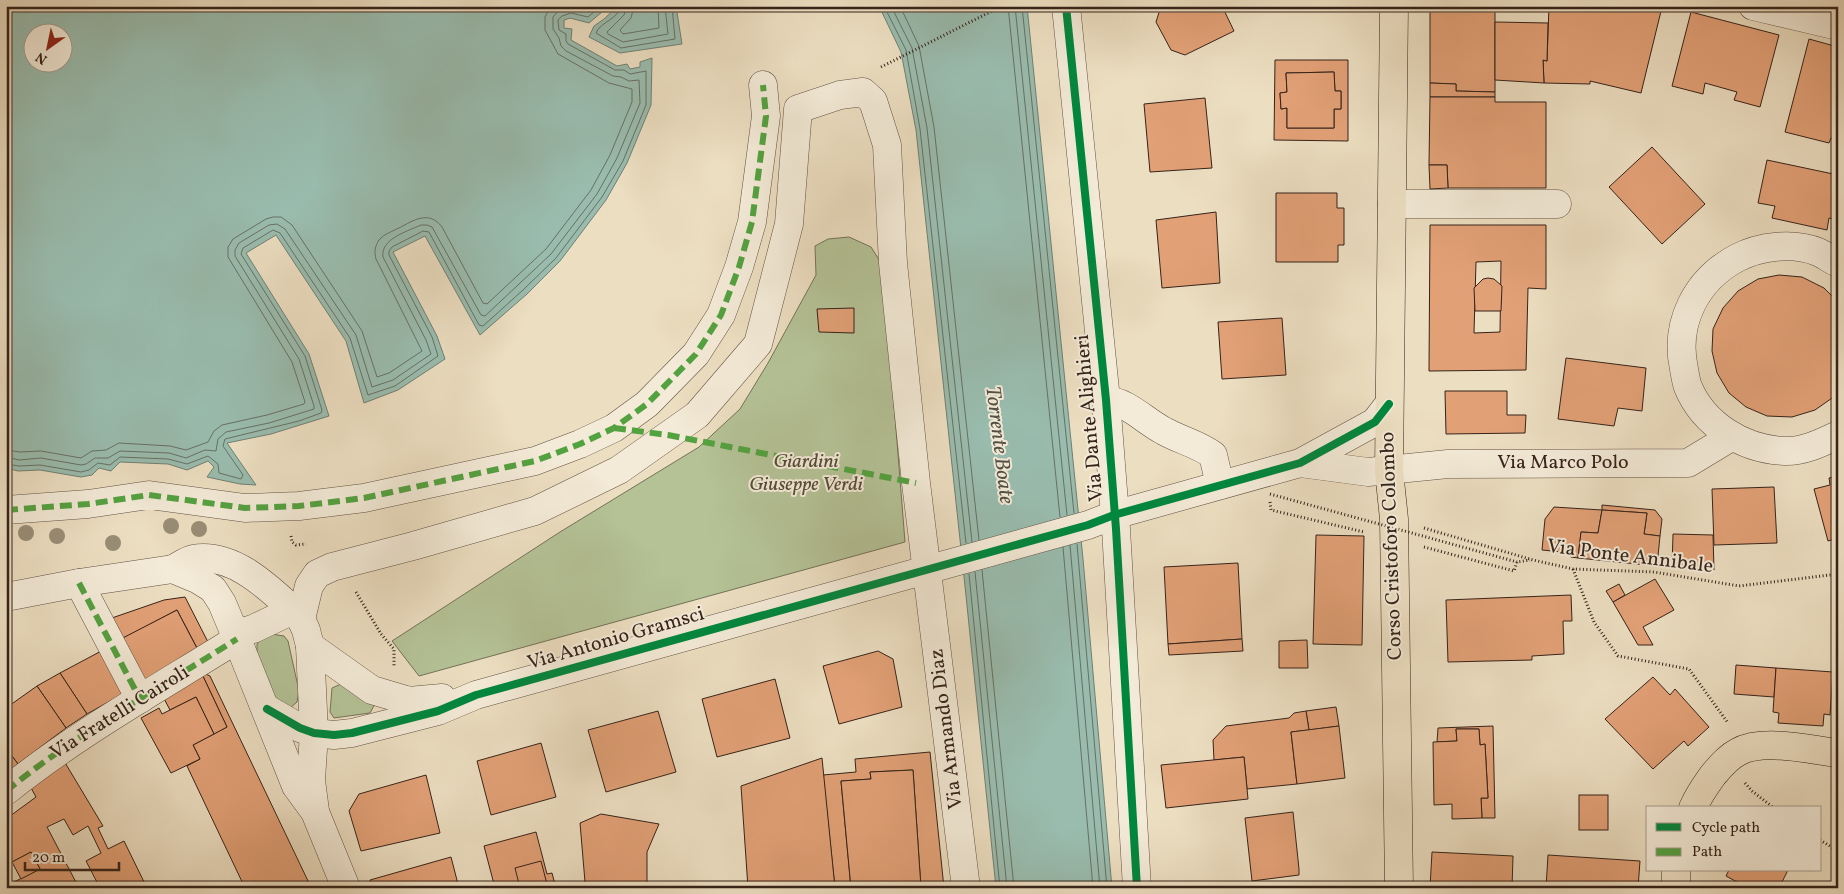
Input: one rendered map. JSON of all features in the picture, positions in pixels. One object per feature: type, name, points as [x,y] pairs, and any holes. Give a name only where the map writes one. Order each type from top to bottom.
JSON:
[{"type":"main road","name":"Corso Cristoforo Colombo","points":[[1394,6],[1389,471],[1394,529],[1399,888]]},
{"type":"main road","points":[[1693,806],[1698,796],[1718,770],[1739,752],[1751,747],[1775,746],[1838,753]]},
{"type":"main road","points":[[1676,872],[1676,888]]},
{"type":"street","name":"Via Dante Alighieri","points":[[1066,6],[1106,400],[1137,888]]},
{"type":"street","points":[[1753,6],[1838,26]]},
{"type":"street","points":[[6,510],[88,504],[149,495],[245,508],[299,506],[364,498],[535,461],[580,444],[614,428],[647,404],[696,354],[721,315],[739,267],[752,222],[766,116],[763,85]]},
{"type":"street","name":"Via Armando Diaz","points":[[297,614],[309,586],[317,574],[332,567],[414,546],[535,511],[619,470],[697,415],[758,344],[789,224],[798,109],[840,95],[863,92],[873,101],[887,145],[893,263],[927,570],[966,888]]},
{"type":"street","points":[[1392,204],[1556,204]]},
{"type":"street","points":[[1838,263],[1817,252],[1784,246],[1751,251],[1721,266],[1698,291],[1684,321],[1681,354],[1688,387],[1706,415],[1731,436],[1757,447],[1785,451],[1813,447],[1838,435]]},
{"type":"street","points":[[1106,400],[1120,402],[1164,431],[1201,447],[1214,455],[1220,485]]},
{"type":"street","points":[[1300,464],[1375,422],[1389,404]]},
{"type":"street","name":"Via Marco Polo","points":[[1300,464],[1368,472],[1448,464],[1688,463],[1731,436]]},
{"type":"street","name":"Via Antonio Gramsci","points":[[314,733],[334,735],[352,732],[438,711],[476,695],[1088,526],[1114,515],[1300,464]]},
{"type":"street","points":[[6,597],[79,583],[173,569],[192,559],[213,558],[243,570],[261,580],[297,614],[306,630],[310,646],[314,733],[311,780],[315,812]]},
{"type":"street","points":[[173,569],[197,578],[212,589],[222,603],[267,709],[296,786],[315,812],[346,888]]},
{"type":"street","points":[[79,583],[140,699]]},
{"type":"street","name":"Via Fratelli Cairoli","points":[[6,791],[38,765],[236,637],[297,614]]},
{"type":"street","points":[[310,646],[372,690],[389,696],[409,701],[476,695]]},
{"type":"street","points":[[267,709],[287,721],[314,733]]},
{"type":"path","points":[[877,69],[1002,6]]},
{"type":"path","points":[[1220,485],[1270,494],[1516,562],[1534,560]]},
{"type":"path","points":[[1270,494],[1271,510],[1394,529],[1514,571],[1516,562]]},
{"type":"path","points":[[1573,569],[1594,622],[1618,656],[1689,668],[1730,724],[1739,752]]},
{"type":"path","points":[[1822,841],[1838,851]]},
{"type":"green space","name":"Giardini Giuseppe Verdi","points":[[849,237],[871,247],[883,266],[905,542],[419,676],[392,641],[560,532],[699,447],[740,409],[768,363],[816,275],[815,246],[828,239]]},
{"type":"green space","points":[[271,634],[284,636],[288,641],[299,691],[297,702],[289,709],[277,703],[257,654],[257,644],[263,637]]},
{"type":"green space","points":[[341,684],[375,704],[370,713],[334,718],[330,712],[332,688]]},
{"type":"water","points":[[6,6],[609,6],[589,23],[570,18],[564,20],[564,28],[572,29],[571,40],[617,66],[627,64],[630,69],[640,67],[640,62],[652,58],[651,105],[627,163],[606,200],[560,261],[527,294],[480,335],[425,236],[393,252],[437,336],[445,359],[398,390],[364,403],[346,341],[276,235],[246,253],[309,354],[329,416],[271,434],[227,443],[256,485],[240,484],[207,477],[214,467],[208,461],[187,470],[168,464],[120,462],[111,471],[99,468],[92,475],[81,477],[40,470],[18,471],[6,468]]},
{"type":"water","points":[[618,6],[676,6],[682,44],[620,53],[589,37],[594,26]]},
{"type":"water","name":"Torrente Boate","points":[[879,6],[1027,6],[1083,559],[1112,888],[996,888],[916,130],[901,52]]},
{"type":"building","points":[[1161,6],[1222,6],[1234,31],[1185,55],[1171,50],[1156,22]]},
{"type":"building","points":[[1430,6],[1495,6],[1495,92],[1456,91],[1456,84],[1430,83]]},
{"type":"building","points":[[1549,6],[1662,7],[1641,93],[1590,81],[1590,84],[1544,83],[1543,60],[1547,61]]},
{"type":"building","points":[[1691,12],[1779,35],[1760,107],[1734,100],[1737,92],[1705,83],[1703,94],[1672,86]]},
{"type":"building","points":[[1495,22],[1548,23],[1547,61],[1543,60],[1544,83],[1495,80]]},
{"type":"building","points":[[1809,39],[1838,47],[1838,140],[1831,138],[1829,143],[1785,132]]},
{"type":"building","points":[[1275,60],[1348,60],[1348,141],[1274,140]],"holes":[[[1334,72],[1335,91],[1341,91],[1341,109],[1334,109],[1334,128],[1287,128],[1287,108],[1281,109],[1280,93],[1287,92],[1286,73]]]},
{"type":"building","points":[[1334,72],[1335,91],[1341,91],[1341,109],[1334,109],[1334,128],[1287,128],[1287,108],[1281,109],[1280,93],[1287,92],[1286,73]]},
{"type":"building","points":[[1430,83],[1456,84],[1456,91],[1495,92],[1495,97],[1430,97]]},
{"type":"building","points":[[1430,97],[1495,97],[1495,102],[1546,102],[1546,188],[1448,188],[1447,165],[1429,165]]},
{"type":"building","points":[[1205,98],[1212,168],[1150,172],[1144,104]]},
{"type":"building","points":[[1652,147],[1705,204],[1662,244],[1609,187]]},
{"type":"building","points":[[1767,160],[1838,175],[1838,220],[1829,218],[1827,230],[1772,218],[1775,206],[1758,203]]},
{"type":"building","points":[[1429,165],[1447,165],[1448,188],[1430,189]]},
{"type":"building","points":[[1276,193],[1337,193],[1337,208],[1344,208],[1344,245],[1338,245],[1338,262],[1276,262]]},
{"type":"building","points":[[1216,212],[1220,283],[1162,288],[1156,220]]},
{"type":"building","points":[[1430,225],[1546,225],[1546,289],[1528,288],[1526,370],[1429,371]],"holes":[[[1501,261],[1500,332],[1474,333],[1476,262]]]},
{"type":"building","points":[[1779,275],[1802,277],[1824,288],[1838,302],[1838,391],[1835,396],[1815,410],[1792,417],[1767,416],[1746,407],[1729,393],[1717,373],[1712,351],[1713,329],[1723,308],[1738,291],[1758,279]]},
{"type":"building","points":[[1483,279],[1494,279],[1502,286],[1501,311],[1475,311],[1474,288]]},
{"type":"building","points":[[854,308],[854,333],[819,332],[817,309]]},
{"type":"building","points":[[1282,318],[1286,375],[1222,379],[1218,322]]},
{"type":"building","points":[[1566,358],[1646,368],[1642,411],[1618,408],[1614,426],[1558,419]]},
{"type":"building","points":[[1445,391],[1507,391],[1507,415],[1526,415],[1525,433],[1446,434]]},
{"type":"building","points":[[1838,476],[1838,538],[1828,541],[1814,489],[1830,485],[1829,478]]},
{"type":"building","points":[[1774,487],[1777,543],[1714,545],[1712,489]]},
{"type":"building","points":[[1602,505],[1655,510],[1662,519],[1660,536],[1644,534],[1647,513],[1602,510]]},
{"type":"building","points":[[1554,507],[1602,510],[1598,533],[1581,532],[1578,558],[1571,557],[1571,553],[1542,550],[1545,519]]},
{"type":"building","points":[[1602,510],[1647,513],[1644,534],[1660,536],[1657,566],[1578,558],[1581,532],[1598,533]]},
{"type":"building","points":[[1673,534],[1713,535],[1714,570],[1672,567]]},
{"type":"building","points":[[1316,535],[1364,536],[1362,645],[1313,644]]},
{"type":"building","points":[[1238,563],[1242,639],[1168,644],[1164,567]]},
{"type":"building","points":[[1655,579],[1674,610],[1643,627],[1653,645],[1638,645],[1613,602]]},
{"type":"building","points":[[1619,584],[1625,595],[1613,602],[1606,591]]},
{"type":"building","points":[[1571,595],[1572,621],[1563,621],[1564,654],[1532,656],[1532,660],[1448,662],[1446,600]]},
{"type":"building","points":[[185,597],[208,642],[197,648],[177,610],[120,640],[109,619],[164,600]]},
{"type":"building","points":[[177,610],[200,654],[141,687],[115,642]]},
{"type":"building","points":[[1242,639],[1243,651],[1169,655],[1168,644]]},
{"type":"building","points":[[1307,640],[1308,668],[1279,668],[1279,641]]},
{"type":"building","points":[[105,649],[128,691],[87,714],[60,673]]},
{"type":"building","points":[[878,651],[893,659],[902,707],[839,724],[823,666]]},
{"type":"building","points":[[1736,665],[1776,668],[1774,697],[1734,694]]},
{"type":"building","points":[[1776,668],[1833,672],[1830,715],[1824,714],[1823,726],[1778,723],[1779,713],[1773,712]]},
{"type":"building","points":[[201,672],[210,676],[309,883],[299,888],[245,888],[187,766],[200,759],[193,745],[227,727]]},
{"type":"building","points":[[201,672],[227,727],[214,734],[196,697],[170,710],[161,693]]},
{"type":"building","points":[[60,673],[87,714],[66,728],[37,686]]},
{"type":"building","points":[[1653,677],[1670,695],[1675,689],[1709,727],[1688,746],[1684,741],[1653,769],[1605,719]]},
{"type":"building","points":[[775,679],[790,738],[717,757],[702,699]]},
{"type":"building","points":[[37,686],[66,728],[18,764],[6,748],[6,708]]},
{"type":"building","points":[[196,697],[214,734],[193,745],[200,759],[171,773],[141,718],[159,708],[162,714]]},
{"type":"building","points":[[1336,707],[1339,726],[1309,730],[1306,711]]},
{"type":"building","points":[[658,711],[676,772],[606,792],[588,730]]},
{"type":"building","points":[[1306,711],[1309,730],[1291,732],[1297,784],[1247,789],[1244,757],[1214,760],[1213,740],[1226,726],[1289,718],[1294,713]]},
{"type":"building","points":[[1339,726],[1345,778],[1297,784],[1291,732]]},
{"type":"building","points":[[1493,726],[1495,818],[1482,818],[1481,798],[1488,798],[1485,744],[1480,745],[1479,729],[1456,729],[1457,741],[1437,742],[1438,728]]},
{"type":"building","points":[[1456,729],[1479,729],[1480,745],[1485,744],[1488,798],[1481,798],[1482,818],[1452,819],[1452,804],[1434,805],[1433,742],[1457,741]]},
{"type":"building","points":[[541,743],[556,797],[491,815],[477,761]]},
{"type":"building","points":[[6,748],[18,764],[6,773]]},
{"type":"building","points":[[930,752],[944,888],[921,888],[913,770],[870,772],[871,779],[841,781],[851,888],[835,888],[823,775],[856,772],[855,759]]},
{"type":"building","points":[[1244,757],[1248,799],[1166,808],[1161,765]]},
{"type":"building","points":[[822,758],[835,888],[748,888],[741,786]]},
{"type":"building","points":[[64,761],[103,826],[98,828],[108,849],[124,841],[147,888],[100,888],[86,861],[101,853],[88,826],[73,835],[64,819],[47,827],[79,888],[6,888],[6,886],[40,869],[31,852],[12,862],[6,850],[6,819],[36,797],[30,786]]},
{"type":"building","points":[[913,770],[921,888],[851,888],[841,781],[871,779],[870,772]]},
{"type":"building","points":[[426,775],[440,833],[361,851],[349,811],[359,794]]},
{"type":"building","points":[[1579,795],[1608,795],[1608,830],[1579,830]]},
{"type":"building","points":[[1293,812],[1299,875],[1252,881],[1245,818]]},
{"type":"building","points":[[601,814],[659,824],[647,852],[647,888],[581,888],[580,883],[585,882],[580,823]]},
{"type":"building","points":[[536,832],[547,874],[552,873],[556,888],[495,888],[484,846]]},
{"type":"building","points":[[31,852],[40,869],[21,879],[12,862]]},
{"type":"building","points":[[1432,852],[1513,856],[1512,888],[1430,888]]},
{"type":"building","points":[[1548,855],[1640,861],[1638,888],[1546,888]]},
{"type":"building","points":[[451,857],[459,888],[372,888],[370,880]]},
{"type":"building","points":[[541,861],[548,888],[520,888],[515,868]]},
{"type":"building","points":[[1728,872],[1787,872],[1779,888],[1748,888],[1726,876]]},
{"type":"marked path","points":[[6,510],[88,504],[149,495],[245,508],[299,506],[364,498],[535,461],[580,444],[614,428],[647,404],[696,354],[721,315],[739,267],[752,222],[766,116],[763,85]]},
{"type":"marked path","points":[[614,428],[668,435],[916,483]]},
{"type":"marked path","points":[[79,583],[140,699]]},
{"type":"marked path","points":[[6,791],[90,730],[237,639]]},
{"type":"cycle path","points":[[1066,6],[1106,400],[1116,529],[1137,888]]},
{"type":"cycle path","points":[[267,709],[300,728],[314,733],[334,735],[352,733],[438,711],[476,695],[1088,525],[1114,515],[1300,463],[1375,422],[1389,404]]}]
